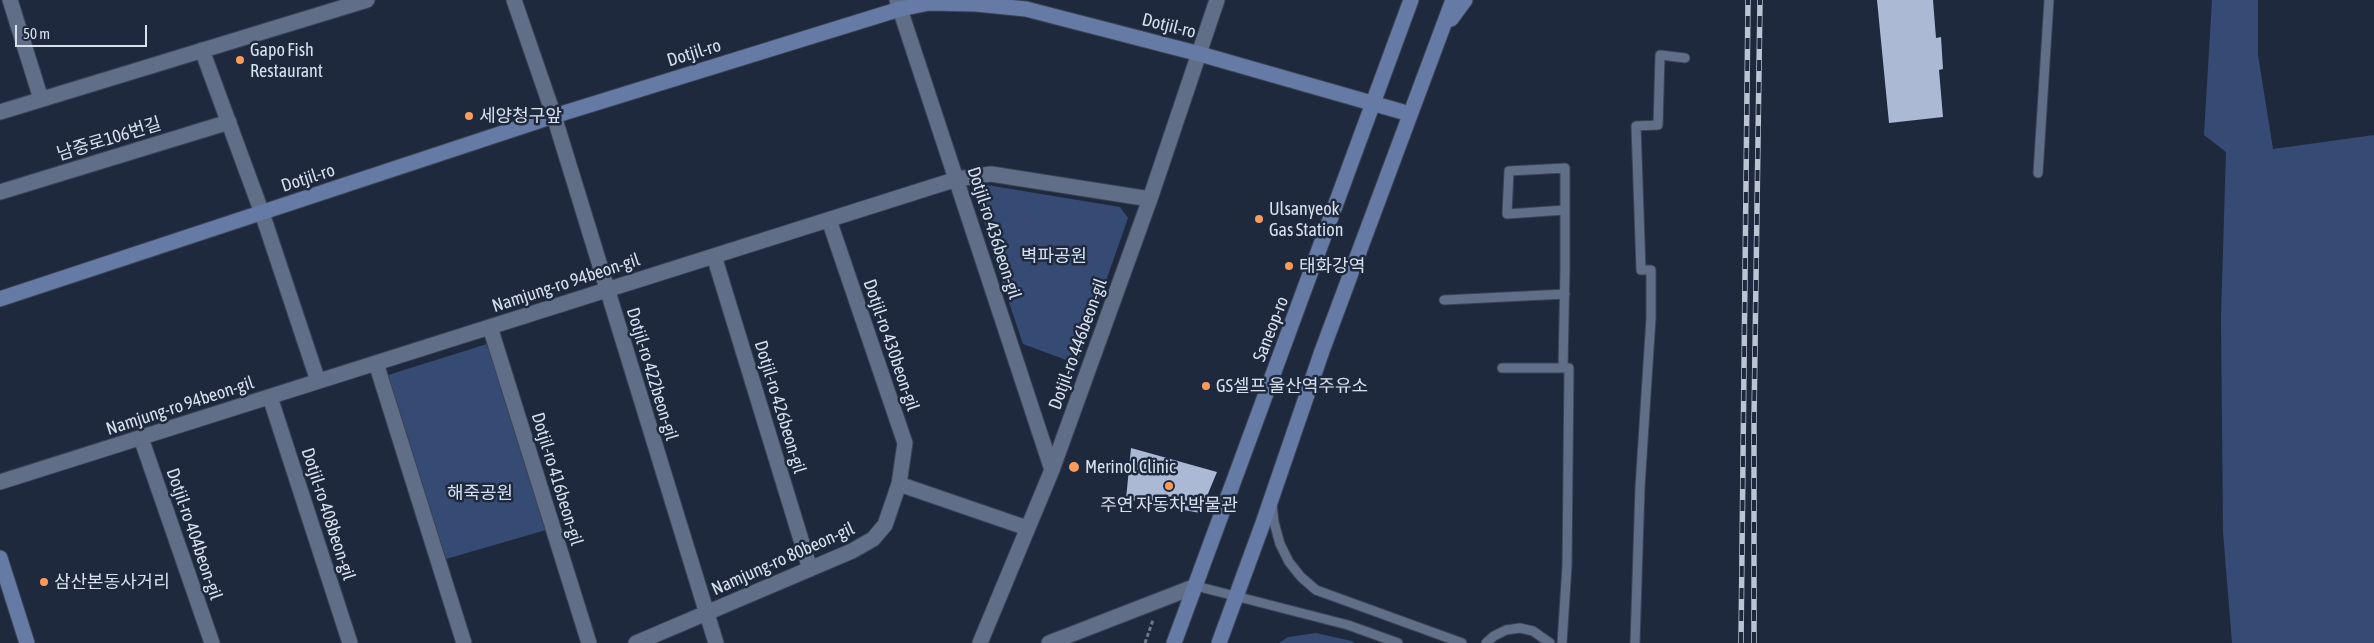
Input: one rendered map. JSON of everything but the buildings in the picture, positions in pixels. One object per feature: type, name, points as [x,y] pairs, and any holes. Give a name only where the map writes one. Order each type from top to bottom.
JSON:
[{"type":"main road","name":"Saneop-ro","points":[[1174,643],[1412,0]]},
{"type":"main road","points":[[1219,643],[1318,360],[1453,0]]},
{"type":"main road","points":[[1439,37],[1464,0]]},
{"type":"main road","name":"Dotjil-ro","points":[[0,299],[554,116],[899,5],[929,3],[976,4],[1026,9],[1200,54],[1410,114]]},
{"type":"main road","points":[[0,558],[27,643]]},
{"type":"street","points":[[10,0],[40,100]]},
{"type":"street","points":[[0,112],[367,0]]},
{"type":"street","name":"Dotjil-ro 422beon-gil","points":[[514,0],[554,116],[716,643]]},
{"type":"street","name":"Dotjil-ro 446beon-gil","points":[[980,643],[1052,470],[1150,199],[1217,0]]},
{"type":"street","name":"Dotjil-ro 436beon-gil","points":[[899,5],[1052,470]]},
{"type":"street","points":[[202,50],[262,213],[318,381]]},
{"type":"street","name":"남중로106번길","points":[[0,192],[229,122]]},
{"type":"street","name":"Namjung-ro 94beon-gil","points":[[0,482],[957,179],[991,174],[1150,199]]},
{"type":"street","name":"Dotjil-ro 430beon-gil","points":[[828,220],[905,443],[899,484]]},
{"type":"street","name":"Dotjil-ro 426beon-gil","points":[[714,256],[810,569]]},
{"type":"street","name":"Dotjil-ro 416beon-gil","points":[[490,327],[589,643]]},
{"type":"street","points":[[376,363],[464,643]]},
{"type":"street","name":"Dotjil-ro 408beon-gil","points":[[270,397],[350,643]]},
{"type":"street","name":"Dotjil-ro 404beon-gil","points":[[141,438],[212,643]]},
{"type":"street","points":[[899,484],[1027,528]]},
{"type":"street","name":"Namjung-ro 80beon-gil","points":[[636,643],[852,551],[873,539],[885,525],[899,484]]},
{"type":"street","points":[[1049,643],[1196,586]]},
{"type":"lane","points":[[2038,173],[2049,0]]},
{"type":"lane","points":[[1635,643],[1640,487],[1651,318],[1651,270],[1640,270],[1636,126],[1658,125],[1660,55],[1685,58]]},
{"type":"lane","points":[[1563,368],[1565,294],[1565,210],[1565,168],[1508,171],[1507,214],[1565,210]]},
{"type":"lane","points":[[1444,300],[1565,294]]},
{"type":"lane","points":[[1502,368],[1569,368],[1567,566],[1562,643]]},
{"type":"lane","points":[[1272,496],[1274,522],[1280,544],[1289,562],[1301,577],[1316,590],[1462,643]]},
{"type":"lane","points":[[1196,586],[1348,625],[1398,643]]},
{"type":"lane","points":[[1486,643],[1494,636],[1506,630],[1520,628],[1533,630],[1550,643]]},
{"type":"path","points":[[1145,643],[1155,616]]},
{"type":"green space","points":[[2212,0],[2258,0],[2258,55],[2273,149],[2374,135],[2374,643],[2232,643],[2223,532],[2221,317],[2226,152],[2204,135]]},
{"type":"green space","name":"벽파공원","points":[[987,185],[1120,207],[1128,218],[1077,364],[1023,344],[995,261],[978,199],[981,190]]},
{"type":"green space","name":"해죽공원","points":[[487,344],[546,530],[446,559],[388,375]]},
{"type":"green space","points":[[1316,633],[1355,643],[1279,643],[1288,637]]},
{"type":"railway","points":[[1741,643],[1748,0]]},
{"type":"railway","points":[[1754,643],[1754,419],[1760,0]]},
{"type":"place","name":"Gapo Fish Restaurant","points":[[240,60]]},
{"type":"place","name":"세양청구앞","points":[[469,116]]},
{"type":"place","name":"Ulsanyeok Gas Station","points":[[1259,219]]},
{"type":"place","name":"태화강역","points":[[1289,266]]},
{"type":"place","name":"GS셀프 울산역주유소","points":[[1206,386]]},
{"type":"place","name":"Merinol Clinic","points":[[1074,467]]},
{"type":"place","name":"주연 자동차 박물관","points":[[1169,486]]},
{"type":"place","name":"삼산본동사거리","points":[[44,582]]}]
